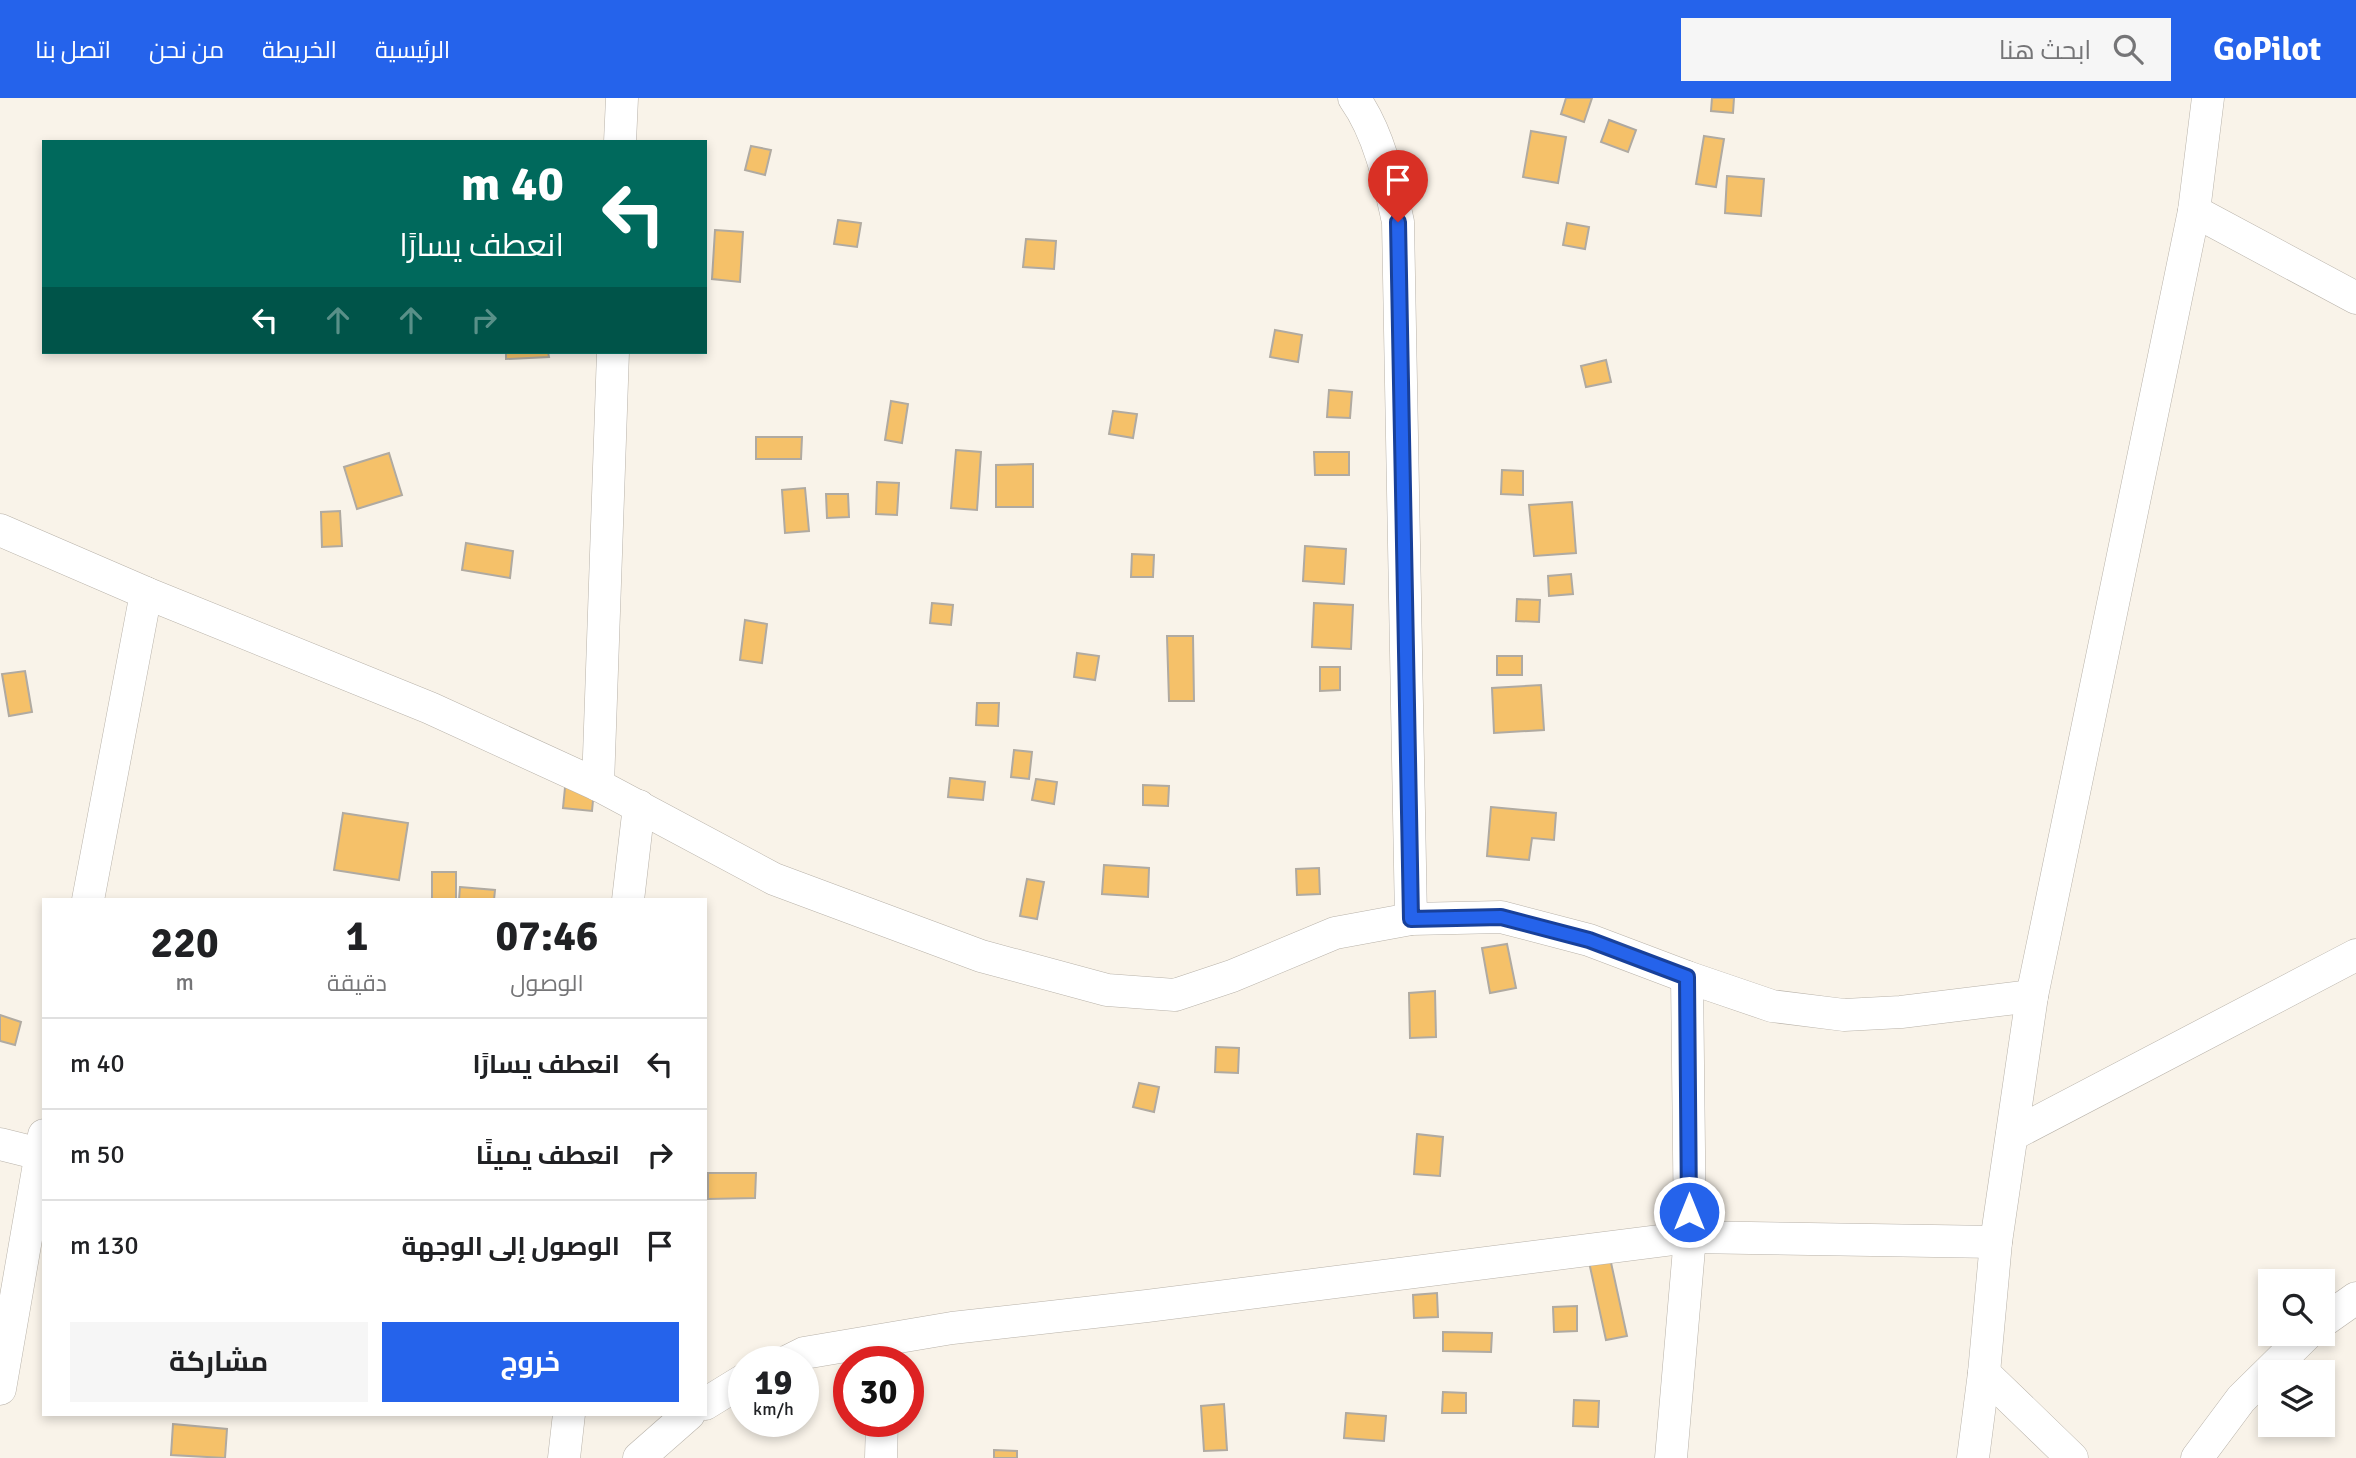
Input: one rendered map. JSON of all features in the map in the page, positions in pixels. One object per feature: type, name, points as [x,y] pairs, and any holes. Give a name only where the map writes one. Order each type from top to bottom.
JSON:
[{"type":"street","points":[[620,140],[622,98]]},
{"type":"street","points":[[1354,98],[1385,165],[1398,222],[1411,919]]},
{"type":"street","points":[[1973,1458],[1996,1242],[2032,996],[2194,211],[2208,98]]},
{"type":"street","points":[[2194,211],[2356,298]]},
{"type":"street","points":[[598,785],[613,354]]},
{"type":"street","points":[[0,530],[146,593],[430,708],[598,785],[774,879],[981,956],[1107,990],[1175,995],[1232,976],[1335,933],[1411,919],[1501,917],[1589,940],[1773,1006],[1844,1015],[1901,1012],[2032,996]]},
{"type":"street","points":[[88,898],[146,593]]},
{"type":"street","points":[[628,898],[639,806]]},
{"type":"street","points":[[2012,1135],[2356,955]]},
{"type":"street","points":[[1671,1458],[1689,1237],[1687,977]]},
{"type":"street","points":[[0,1144],[42,1145],[0,1389]]},
{"type":"street","points":[[897,1346],[952,1328],[1689,1237],[1996,1242]]},
{"type":"street","points":[[2335,1313],[2356,1298]]},
{"type":"street","points":[[2197,1458],[2241,1399],[2295,1346]]},
{"type":"street","points":[[1984,1373],[2072,1458]]},
{"type":"street","points":[[707,1403],[728,1390]]},
{"type":"street","points":[[564,1458],[569,1416]]},
{"type":"street","points":[[639,1458],[687,1416]]},
{"type":"street","points":[[881,1458],[882,1437]]},
{"type":"building","points":[[1566,98],[1592,98],[1584,122],[1561,114]]},
{"type":"building","points":[[1712,98],[1734,98],[1733,113],[1711,111]]},
{"type":"building","points":[[1609,120],[1636,130],[1628,152],[1601,142]]},
{"type":"building","points":[[1531,131],[1566,137],[1558,183],[1523,177]]},
{"type":"building","points":[[1704,136],[1724,139],[1716,187],[1696,184]]},
{"type":"building","points":[[751,146],[771,150],[765,175],[745,170]]},
{"type":"building","points":[[1727,176],[1764,179],[1761,216],[1725,213]]},
{"type":"building","points":[[838,220],[861,223],[857,247],[834,244]]},
{"type":"building","points":[[1567,223],[1589,227],[1585,249],[1563,245]]},
{"type":"building","points":[[715,230],[743,232],[740,282],[712,279]]},
{"type":"building","points":[[1026,239],[1056,241],[1054,269],[1023,267]]},
{"type":"building","points":[[1275,330],[1302,335],[1298,362],[1270,357]]},
{"type":"building","points":[[506,354],[548,354],[549,357],[506,359]]},
{"type":"building","points":[[1606,360],[1611,382],[1586,387],[1581,366]]},
{"type":"building","points":[[1329,390],[1352,392],[1350,418],[1327,417]]},
{"type":"building","points":[[891,401],[908,404],[902,443],[885,440]]},
{"type":"building","points":[[1113,411],[1137,414],[1133,438],[1109,434]]},
{"type":"building","points":[[756,437],[802,437],[801,459],[756,459]]},
{"type":"building","points":[[956,450],[981,452],[977,510],[951,508]]},
{"type":"building","points":[[1314,452],[1349,452],[1349,475],[1315,475]]},
{"type":"building","points":[[389,453],[402,495],[357,509],[344,467]]},
{"type":"building","points":[[1033,464],[1033,507],[996,507],[996,465]]},
{"type":"building","points":[[1502,470],[1523,471],[1523,495],[1501,494]]},
{"type":"building","points":[[877,482],[899,483],[897,515],[876,514]]},
{"type":"building","points":[[805,488],[809,531],[785,533],[782,490]]},
{"type":"building","points":[[826,494],[848,494],[849,517],[827,518]]},
{"type":"building","points":[[1572,502],[1576,553],[1534,556],[1529,505]]},
{"type":"building","points":[[340,511],[342,546],[322,547],[321,512]]},
{"type":"building","points":[[466,543],[513,551],[510,578],[462,570]]},
{"type":"building","points":[[1305,546],[1346,549],[1344,584],[1303,581]]},
{"type":"building","points":[[1132,554],[1154,555],[1153,577],[1131,577]]},
{"type":"building","points":[[1571,574],[1573,594],[1549,596],[1548,576]]},
{"type":"building","points":[[1517,599],[1540,600],[1539,622],[1516,621]]},
{"type":"building","points":[[932,603],[953,605],[951,625],[930,623]]},
{"type":"building","points":[[1314,603],[1353,605],[1351,649],[1312,647]]},
{"type":"building","points":[[745,620],[767,624],[762,663],[740,660]]},
{"type":"building","points":[[1167,636],[1193,636],[1194,701],[1169,701]]},
{"type":"building","points":[[1077,653],[1099,656],[1095,680],[1074,677]]},
{"type":"building","points":[[1497,656],[1522,656],[1522,675],[1497,675]]},
{"type":"building","points":[[1320,667],[1340,667],[1340,690],[1320,691]]},
{"type":"building","points":[[25,671],[32,712],[9,716],[2,674]]},
{"type":"building","points":[[1541,685],[1544,730],[1494,733],[1492,688]]},
{"type":"building","points":[[977,703],[999,703],[998,726],[976,725]]},
{"type":"building","points":[[1014,750],[1032,752],[1029,779],[1011,777]]},
{"type":"building","points":[[567,767],[596,769],[592,811],[563,808]]},
{"type":"building","points":[[950,778],[985,782],[983,800],[948,797]]},
{"type":"building","points":[[1036,779],[1057,782],[1054,804],[1032,800]]},
{"type":"building","points":[[1143,785],[1169,786],[1168,806],[1143,805]]},
{"type":"building","points":[[1491,807],[1556,813],[1554,840],[1532,838],[1529,860],[1487,856]]},
{"type":"building","points":[[343,813],[408,823],[399,880],[334,870]]},
{"type":"building","points":[[1104,865],[1149,868],[1148,897],[1102,894]]},
{"type":"building","points":[[1319,868],[1320,894],[1297,895],[1296,869]]},
{"type":"building","points":[[432,872],[456,872],[456,898],[432,898]]},
{"type":"building","points":[[1027,879],[1044,882],[1037,919],[1020,916]]},
{"type":"building","points":[[460,887],[495,890],[494,898],[459,898]]},
{"type":"building","points":[[1507,944],[1516,988],[1490,993],[1482,948]]},
{"type":"building","points":[[1435,991],[1436,1037],[1410,1038],[1409,993]]},
{"type":"building","points":[[0,1015],[21,1022],[15,1045],[0,1041]]},
{"type":"building","points":[[1216,1047],[1239,1048],[1238,1073],[1215,1072]]},
{"type":"building","points":[[1139,1083],[1159,1087],[1154,1112],[1133,1107]]},
{"type":"building","points":[[1417,1134],[1443,1137],[1440,1176],[1414,1174]]},
{"type":"building","points":[[708,1173],[756,1173],[755,1198],[708,1199]]},
{"type":"building","points":[[1610,1258],[1627,1336],[1606,1340],[1589,1262]]},
{"type":"building","points":[[1437,1293],[1438,1317],[1414,1318],[1413,1295]]},
{"type":"building","points":[[1577,1306],[1577,1331],[1554,1332],[1553,1307]]},
{"type":"building","points":[[1443,1332],[1492,1333],[1491,1352],[1443,1351]]},
{"type":"building","points":[[1443,1392],[1466,1393],[1466,1413],[1442,1413]]},
{"type":"building","points":[[1574,1400],[1599,1401],[1598,1427],[1573,1426]]},
{"type":"building","points":[[1224,1404],[1227,1450],[1204,1451],[1201,1406]]},
{"type":"building","points":[[1346,1413],[1386,1416],[1384,1441],[1344,1438]]},
{"type":"building","points":[[173,1424],[227,1429],[225,1458],[171,1455]]},
{"type":"building","points":[[994,1450],[1017,1451],[1017,1458],[994,1458]]},
{"type":"route","points":[[1398,222],[1411,919],[1501,917],[1589,940],[1687,977],[1689,1212]]}]
